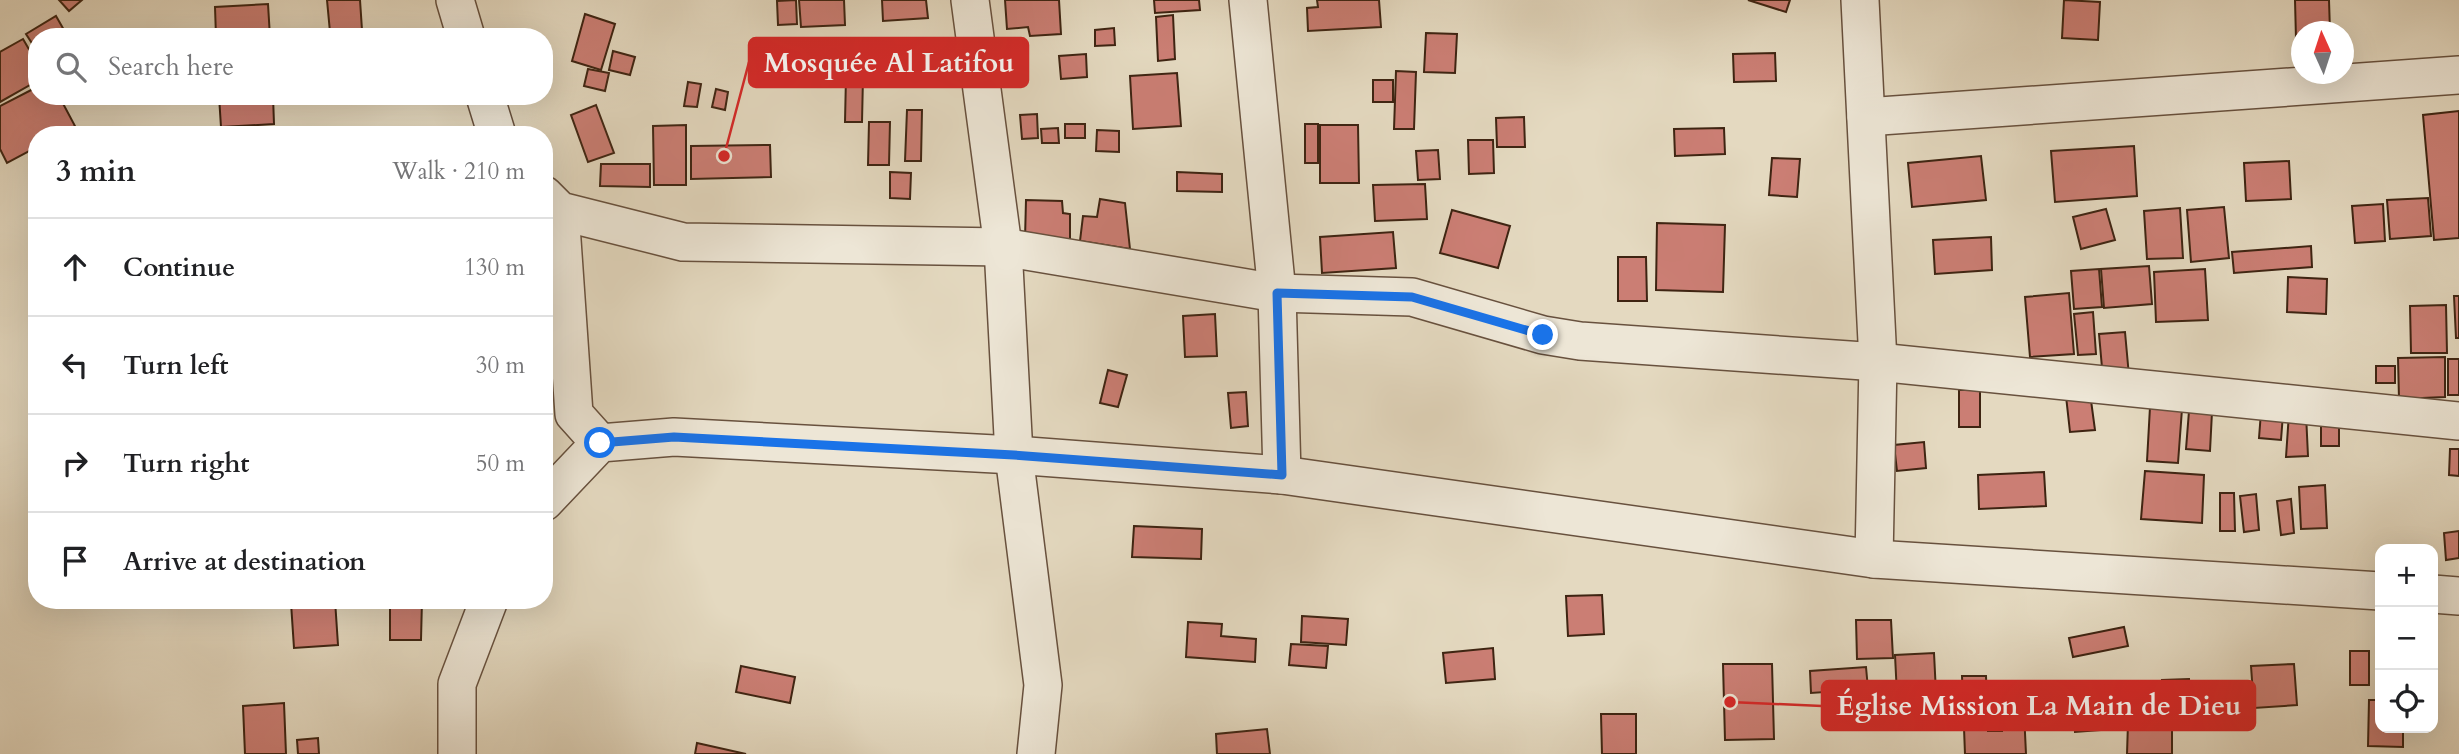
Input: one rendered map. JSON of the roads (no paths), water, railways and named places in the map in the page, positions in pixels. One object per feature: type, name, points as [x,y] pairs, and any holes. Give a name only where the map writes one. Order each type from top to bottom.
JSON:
[{"type":"street","points":[[455,0],[463,28]]},
{"type":"street","points":[[970,0],[1003,247],[1014,455],[1043,685],[1035,754]]},
{"type":"street","points":[[1248,0],[1277,293],[1282,475]]},
{"type":"street","points":[[1860,0],[1878,362],[1874,559]]},
{"type":"street","points":[[1866,117],[2459,75]]},
{"type":"street","points":[[488,105],[494,126]]},
{"type":"street","points":[[553,203],[683,242],[1003,247],[1277,293],[1412,297],[1543,335],[1580,341],[1878,362],[2459,421]]},
{"type":"street","points":[[553,213],[574,414],[600,443]]},
{"type":"street","points":[[553,493],[600,443],[674,437],[1014,455],[1282,475],[1874,559],[2375,591]]},
{"type":"street","points":[[2438,594],[2459,596]]},
{"type":"street","points":[[457,754],[457,684],[486,609]]},
{"type":"place","name":"Mosquée Al Latifou","points":[[724,156]]},
{"type":"place","name":"Église Mission La Main de Dieu","points":[[1730,702]]}]
